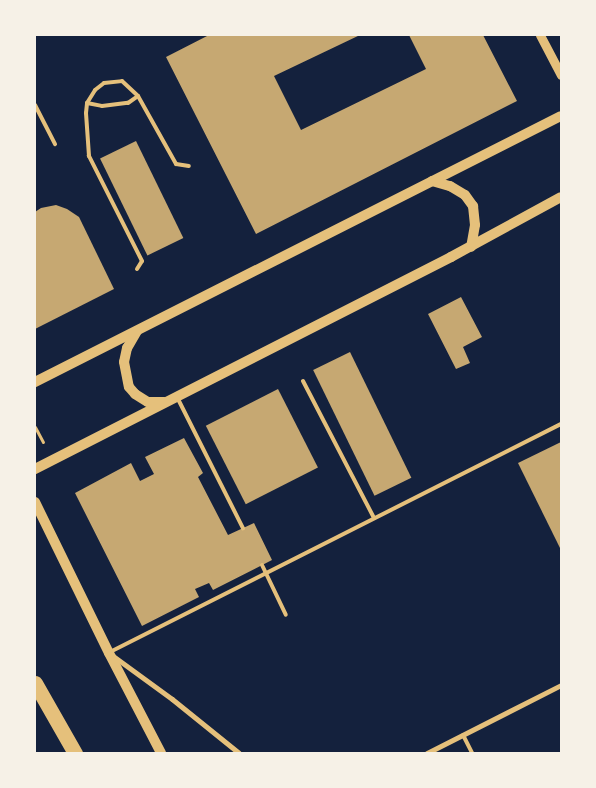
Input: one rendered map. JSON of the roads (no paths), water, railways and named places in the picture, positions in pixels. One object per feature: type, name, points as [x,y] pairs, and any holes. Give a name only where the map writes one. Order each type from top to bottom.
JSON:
[{"type":"highway","points":[[35,683],[75,753]]},
{"type":"main road","points":[[35,382],[561,116]]},
{"type":"main road","points":[[432,181],[450,186],[465,195],[473,206],[475,225],[471,246]]},
{"type":"main road","points":[[35,469],[471,246],[561,197]]},
{"type":"main road","points":[[138,330],[127,348],[124,362],[129,387],[135,394],[148,402],[173,399]]},
{"type":"main road","points":[[35,502],[108,653],[161,753]]},
{"type":"street","points":[[540,35],[561,75]]},
{"type":"street","points":[[108,653],[172,699],[239,753]]},
{"type":"street","points":[[428,753],[561,685]]},
{"type":"lane","points":[[137,268],[142,261],[89,156],[86,113],[87,103],[95,90],[104,83],[122,81],[138,96],[176,164],[189,166]]},
{"type":"lane","points":[[87,103],[102,106],[128,103],[138,96]]},
{"type":"lane","points":[[35,105],[37,114],[55,144]]},
{"type":"lane","points":[[304,381],[374,518]]},
{"type":"lane","points":[[173,399],[243,528]]},
{"type":"lane","points":[[108,653],[561,424]]},
{"type":"lane","points":[[262,565],[286,615]]},
{"type":"lane","points":[[463,735],[472,753]]}]
